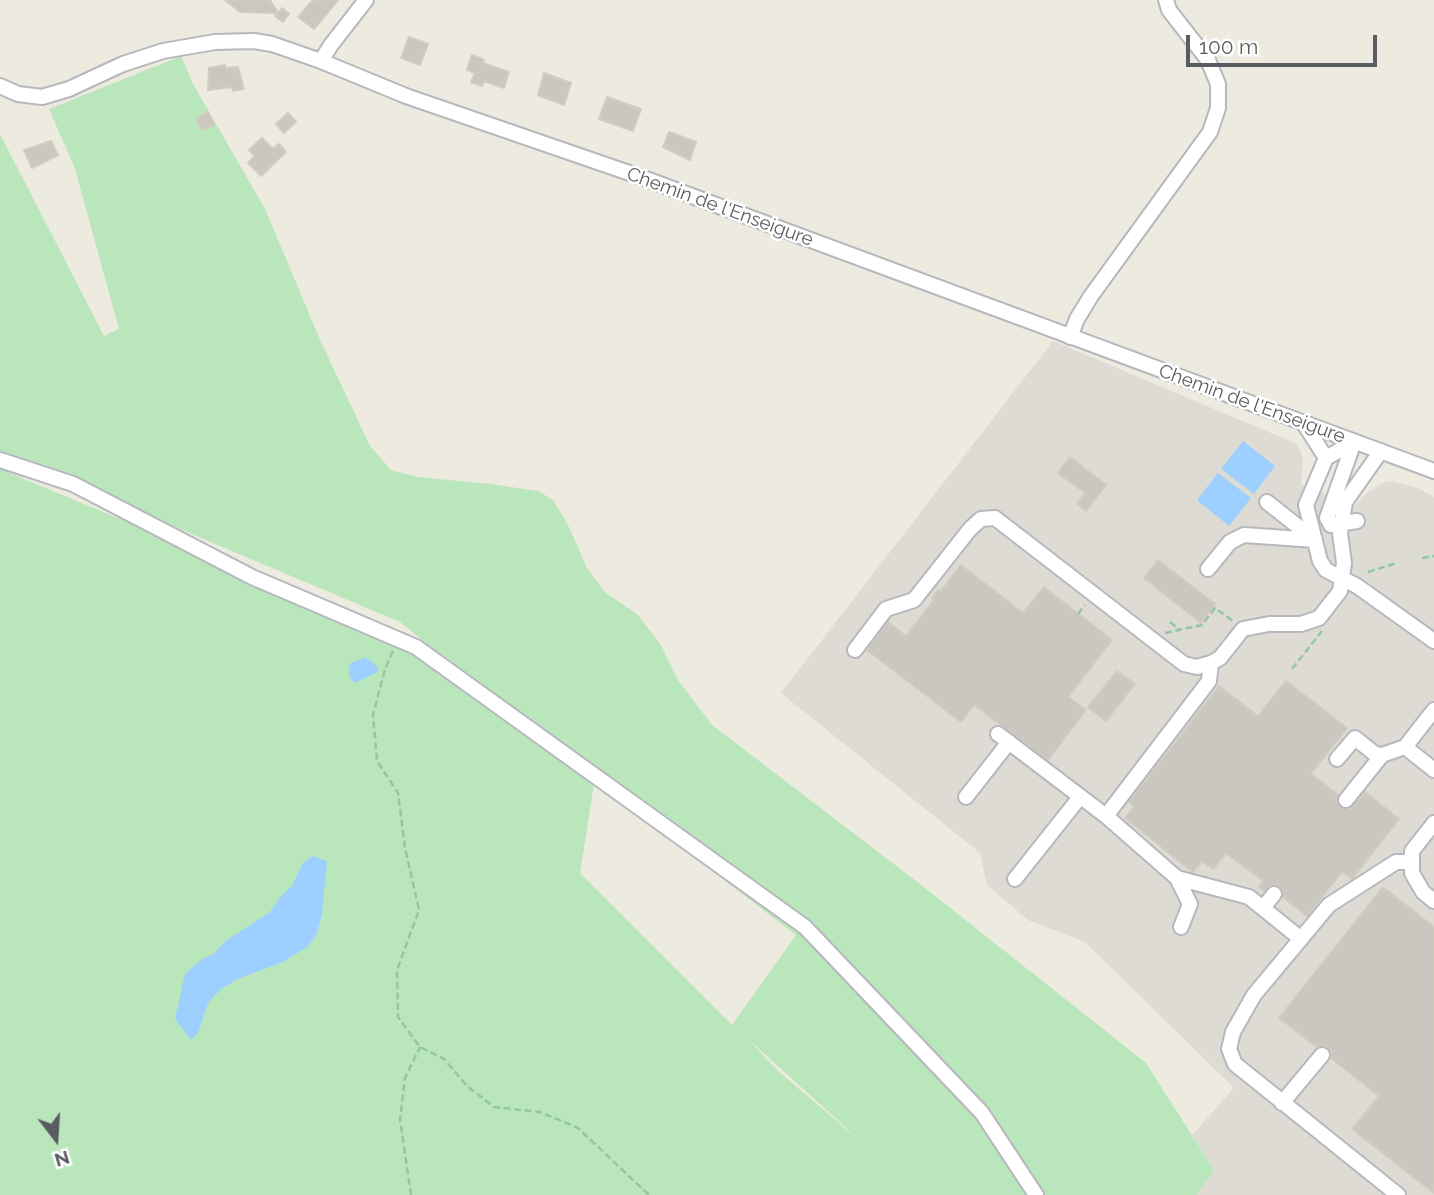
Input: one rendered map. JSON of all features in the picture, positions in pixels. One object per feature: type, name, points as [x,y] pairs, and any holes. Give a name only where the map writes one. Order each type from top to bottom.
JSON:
[{"type":"street","points":[[321,61],[366,0]]},
{"type":"street","points":[[1070,337],[1091,296],[1210,132],[1218,108],[1218,84],[1208,60],[1169,10],[1166,0]]},
{"type":"street","name":"Chemin de l'Enseigure","points":[[0,86],[29,96],[51,95],[140,58],[175,48],[215,42],[254,41],[272,44],[406,96],[638,177],[1434,471]]},
{"type":"street","points":[[1303,422],[1326,458]]},
{"type":"street","points":[[1354,442],[1326,458],[1306,505],[1320,561],[1326,570],[1342,577],[1434,641]]},
{"type":"street","points":[[1354,442],[1327,518],[1331,525],[1357,521]]},
{"type":"street","points":[[855,650],[886,610],[914,600],[970,529],[981,519],[995,518],[1184,664],[1197,667],[1211,663],[1220,659],[1243,629],[1269,624],[1301,624],[1319,618],[1340,591],[1344,563],[1340,533],[1345,502],[1381,451]]},
{"type":"street","points":[[0,460],[73,484],[252,577],[415,647],[805,927],[982,1113],[1037,1195]]},
{"type":"street","points":[[1267,502],[1315,540]]},
{"type":"street","points":[[1208,569],[1230,542],[1244,535],[1315,540]]},
{"type":"street","points":[[1106,817],[1209,681],[1211,663]]},
{"type":"street","points":[[1337,759],[1355,738],[1376,754],[1382,755],[1405,747],[1434,710]]},
{"type":"street","points":[[966,797],[1003,738],[1106,817],[1177,878],[1190,904],[1181,927]]},
{"type":"street","points":[[1405,747],[1434,770]]},
{"type":"street","points":[[1346,800],[1382,755]]},
{"type":"street","points":[[1015,879],[1080,797]]},
{"type":"street","points":[[1434,822],[1412,850],[1412,873],[1423,892],[1434,901]]},
{"type":"street","points":[[1398,1195],[1235,1064],[1229,1049],[1233,1032],[1254,995],[1329,905],[1396,862],[1412,862]]},
{"type":"street","points":[[1177,878],[1249,897],[1301,939]]},
{"type":"street","points":[[1263,908],[1274,894]]},
{"type":"street","points":[[1282,1103],[1322,1055]]},
{"type":"path","points":[[1422,558],[1434,556]]},
{"type":"path","points":[[1367,572],[1397,563]]},
{"type":"path","points":[[1078,614],[1085,605],[1088,607]]},
{"type":"path","points":[[1155,635],[1202,625],[1215,608],[1236,623]]},
{"type":"path","points":[[1170,622],[1180,630]]},
{"type":"path","points":[[1292,669],[1324,628]]},
{"type":"path","points":[[398,640],[385,669],[373,715],[377,761],[398,793],[405,848],[419,910],[397,970],[398,1017],[420,1047],[444,1059],[467,1086],[494,1107],[540,1112],[578,1128],[649,1195]]},
{"type":"path","points":[[411,1195],[400,1119],[405,1078],[420,1047]]},
{"type":"shaded area","points":[[1053,341],[1297,444],[1303,458],[1301,484],[1355,506],[1369,491],[1392,481],[1418,488],[1434,497],[1434,1195],[1197,1195],[1214,1170],[1192,1135],[1234,1088],[1085,942],[1028,920],[987,885],[980,853],[781,693]]},
{"type":"green space","points":[[181,56],[193,84],[265,209],[321,342],[370,446],[391,470],[418,477],[538,491],[553,500],[567,523],[587,568],[605,592],[638,615],[661,645],[678,680],[712,725],[920,884],[1146,1063],[1214,1170],[1197,1195],[0,1195],[0,469],[401,636],[594,784],[580,873],[732,1025],[796,935],[618,799],[400,622],[104,497],[0,458],[0,134],[104,336],[119,329],[75,169],[49,109]],"holes":[[[748,1039],[865,1145],[778,1071]]]},
{"type":"water","points":[[1243,441],[1275,466],[1254,494],[1221,469]]},
{"type":"water","points":[[1218,473],[1251,498],[1229,526],[1197,500]]},
{"type":"water","points":[[365,657],[378,667],[378,672],[355,683],[349,677],[349,664]]},
{"type":"water","points":[[313,856],[327,861],[322,914],[316,936],[307,947],[283,962],[240,978],[221,989],[208,1003],[198,1033],[191,1040],[175,1019],[185,974],[227,940],[270,912],[292,886],[303,863]]},
{"type":"building","points":[[225,0],[270,0],[278,13],[240,12]]},
{"type":"building","points":[[313,0],[338,0],[314,29],[298,17]]},
{"type":"building","points":[[282,8],[289,14],[283,22],[275,16]]},
{"type":"building","points":[[409,37],[428,44],[420,65],[401,58]]},
{"type":"building","points":[[472,55],[484,60],[483,63],[509,72],[504,88],[484,81],[482,86],[471,82],[475,73],[467,70]]},
{"type":"building","points":[[225,65],[225,68],[238,67],[244,89],[233,91],[232,87],[208,90],[209,68]]},
{"type":"building","points":[[544,73],[571,83],[564,105],[538,95]]},
{"type":"building","points":[[607,97],[641,109],[633,131],[599,119]]},
{"type":"building","points":[[208,112],[214,125],[202,130],[196,118]]},
{"type":"building","points":[[288,113],[296,122],[284,133],[276,124]]},
{"type":"building","points":[[669,132],[696,142],[690,160],[663,147]]},
{"type":"building","points":[[262,138],[273,149],[279,144],[286,152],[261,176],[248,163],[255,156],[249,150]]},
{"type":"building","points":[[51,141],[58,155],[32,168],[24,150]]},
{"type":"building","points":[[1070,457],[1106,485],[1086,511],[1077,504],[1085,493],[1058,473]]},
{"type":"building","points":[[1158,560],[1215,604],[1201,623],[1144,578]]},
{"type":"building","points":[[961,565],[1023,613],[1044,587],[1112,640],[1068,697],[1086,710],[1048,760],[974,705],[961,722],[867,650],[888,622],[906,636],[934,600],[932,598],[938,590],[941,591]]},
{"type":"building","points":[[1117,671],[1135,684],[1106,721],[1088,707]]},
{"type":"building","points":[[1286,681],[1347,728],[1311,774],[1338,795],[1337,803],[1341,808],[1350,809],[1365,792],[1399,819],[1352,879],[1342,872],[1307,916],[1283,897],[1279,886],[1271,885],[1264,891],[1259,887],[1263,881],[1226,853],[1213,869],[1202,861],[1193,872],[1125,818],[1135,806],[1129,802],[1219,686],[1258,716]]},
{"type":"building","points":[[1383,887],[1434,927],[1434,1193],[1352,1129],[1379,1096],[1331,1058],[1328,1047],[1317,1047],[1279,1018]]}]
